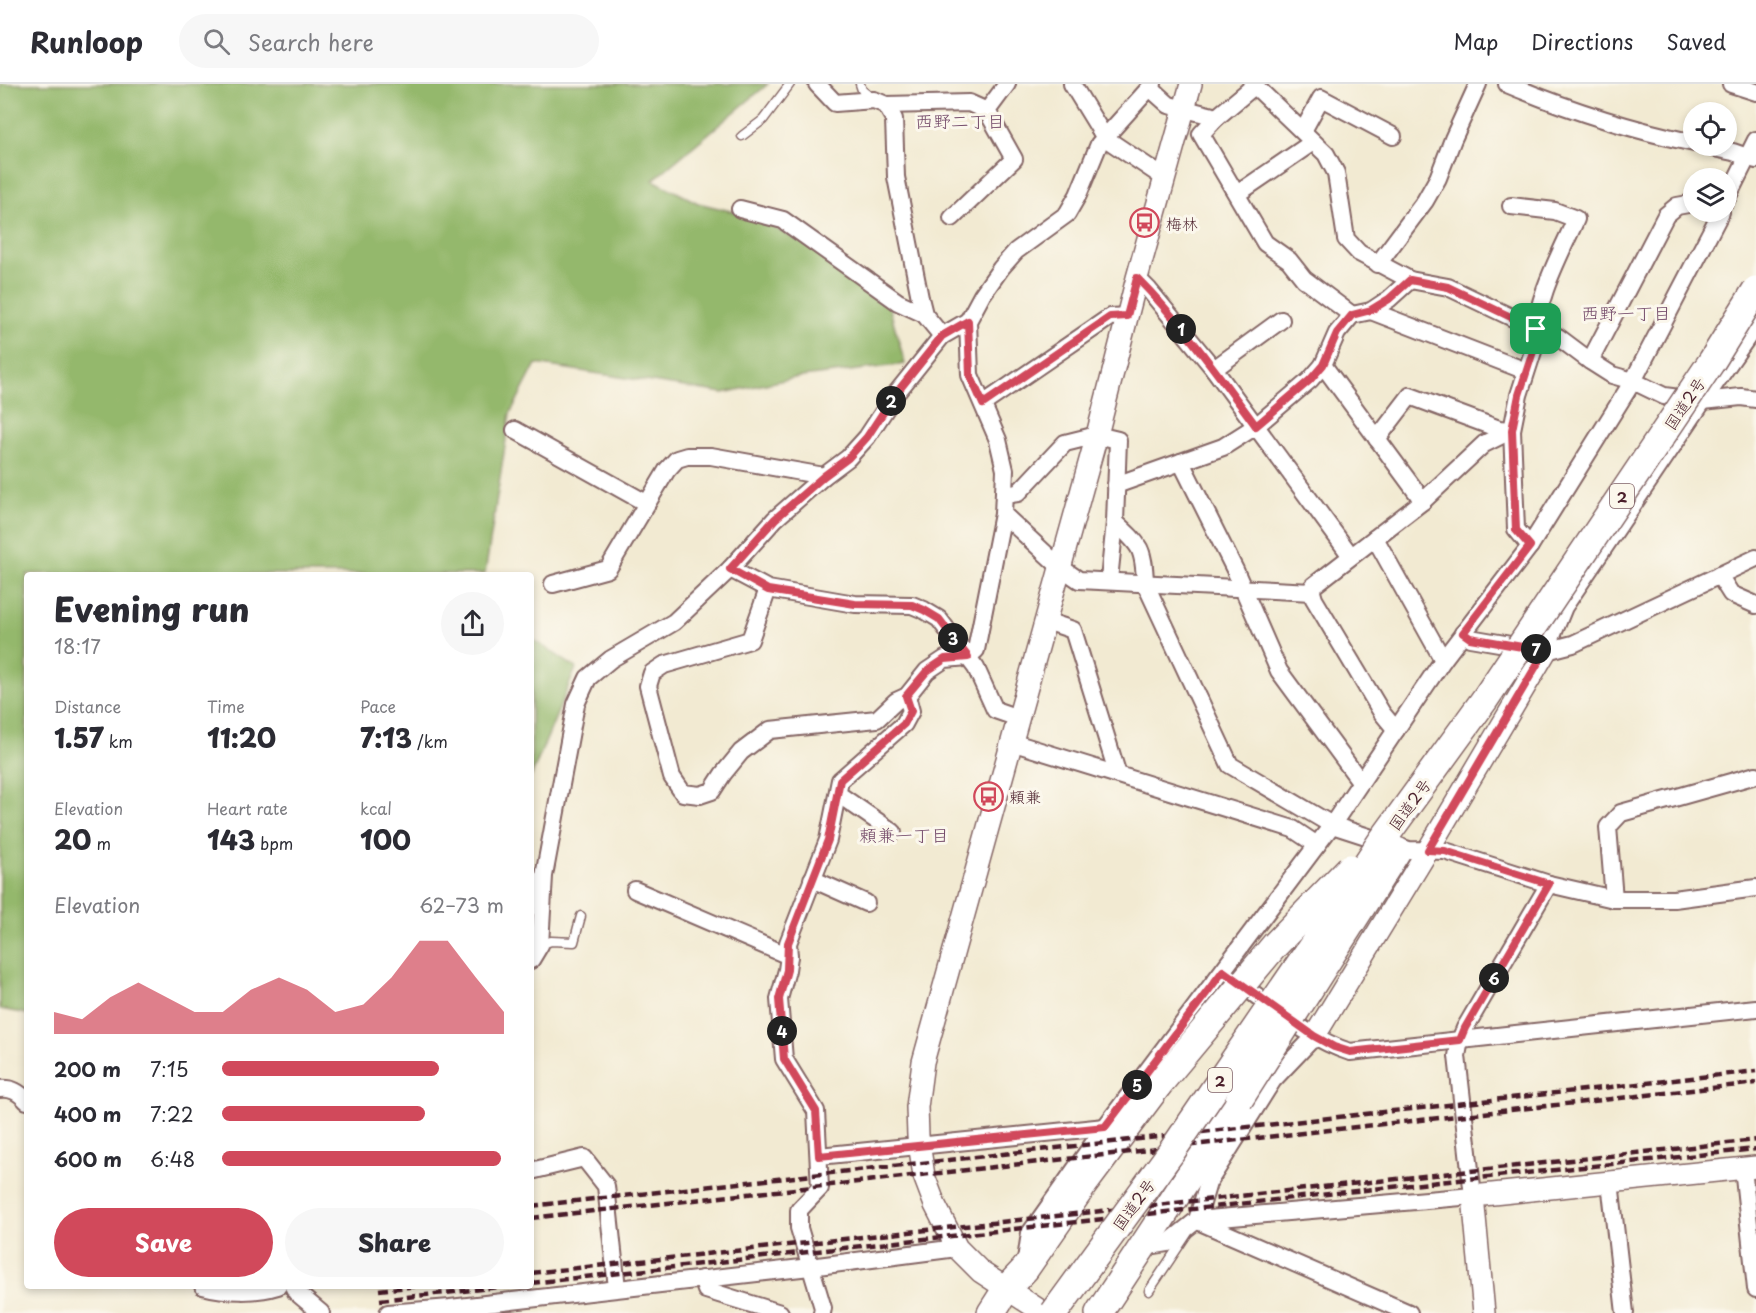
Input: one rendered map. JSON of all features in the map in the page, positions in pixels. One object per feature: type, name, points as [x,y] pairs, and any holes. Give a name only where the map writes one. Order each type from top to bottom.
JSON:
[{"type":"highway","name":"国道2号","points":[[1053,1313],[1172,1151],[1381,842],[1485,699],[1712,361],[1756,290]]},
{"type":"highway","points":[[1099,1313],[1239,1100],[1396,852],[1485,699]]},
{"type":"highway","points":[[990,1313],[1159,1084],[1275,945],[1347,870],[1381,842]]},
{"type":"street","points":[[817,84],[835,103],[969,103],[987,111],[1014,159],[952,218]]},
{"type":"street","points":[[987,111],[1007,84]]},
{"type":"street","points":[[1072,84],[1106,138],[1166,179]]},
{"type":"street","points":[[1044,1313],[1016,1279],[981,1272],[957,1248],[924,1176],[919,1147],[917,1107],[923,1062],[1097,435],[1137,278],[1191,84]]},
{"type":"street","points":[[1378,264],[1425,201],[1438,178],[1478,84]]},
{"type":"street","points":[[1507,84],[1560,106],[1646,133],[1683,141]]},
{"type":"street","points":[[1731,84],[1756,92]]},
{"type":"street","points":[[1352,315],[1305,279],[1289,260],[1265,243],[1201,134],[1253,85],[1326,154],[1336,173],[1346,239],[1359,253],[1410,280],[1448,287],[1558,338],[1612,375],[1633,381],[1664,396],[1703,401],[1741,397],[1756,399]]},
{"type":"street","points":[[534,955],[540,945],[544,876],[576,704],[588,678],[610,659],[674,622],[730,569],[775,519],[848,458],[867,437],[894,396],[942,336],[968,321],[1001,268],[1016,251],[1067,214],[1078,195],[1099,144],[1151,86],[1169,105],[1217,117]]},
{"type":"street","points":[[1237,194],[1308,136],[1321,98],[1393,136]]},
{"type":"street","points":[[880,102],[894,119],[896,177],[924,314]]},
{"type":"street","points":[[1737,183],[1752,159],[1756,140]]},
{"type":"street","points":[[1737,153],[1752,159]]},
{"type":"street","points":[[1590,361],[1666,215],[1677,206],[1683,205]]},
{"type":"street","points":[[1511,206],[1555,211],[1576,219],[1538,311],[1537,339],[1519,395],[1503,432],[1516,530],[1530,546]]},
{"type":"street","points":[[740,209],[783,220],[898,302],[924,314],[942,336]]},
{"type":"street","points":[[1016,1279],[1030,1233],[1105,1127],[1332,825],[1443,660],[1530,546],[1633,381],[1715,222]]},
{"type":"street","points":[[1137,278],[1214,369],[1351,556]]},
{"type":"street","points":[[1116,485],[1224,447],[1256,426],[1310,380],[1323,365],[1337,333],[1352,315],[1371,310],[1389,299],[1410,280]]},
{"type":"street","points":[[1371,310],[1526,371]]},
{"type":"street","points":[[983,404],[1110,317],[1127,316]]},
{"type":"street","points":[[1214,369],[1281,320]]},
{"type":"street","points":[[768,590],[750,640],[664,665],[652,673],[648,686],[672,777],[682,792],[700,795],[712,791],[741,752],[770,730],[877,719],[896,701],[906,696],[927,671],[945,659],[968,657],[976,650],[1003,514],[1005,470],[998,440],[970,375],[968,321]]},
{"type":"street","points":[[1143,1247],[1168,1243],[1197,1220],[1208,1183],[1272,1080],[1314,1036],[1428,850],[1545,651],[1564,607],[1756,325]]},
{"type":"street","points":[[1323,365],[1423,501]]},
{"type":"street","points":[[1377,439],[1410,396],[1503,432]]},
{"type":"street","points":[[515,430],[646,503]]},
{"type":"street","points":[[1396,730],[1382,713],[1314,599],[1313,586],[1423,501],[1484,444],[1503,432]]},
{"type":"street","points":[[1004,495],[1018,493],[1065,443],[1097,435],[1118,440],[1115,522],[1109,580]]},
{"type":"street","points":[[553,584],[608,569],[646,503],[667,470],[677,459],[687,456],[711,456],[824,476]]},
{"type":"street","points":[[1181,462],[1235,570],[1279,671],[1360,781]]},
{"type":"street","points":[[1003,514],[1060,567],[1079,580],[1312,592]]},
{"type":"street","points":[[1115,522],[1137,542],[1144,562],[1145,583],[1230,765],[1332,825],[1409,850],[1445,851],[1549,884],[1614,900],[1674,899],[1756,888]]},
{"type":"street","points":[[1375,538],[1443,660]]},
{"type":"street","points":[[1463,633],[1470,638],[1545,651],[1573,644],[1756,558]]},
{"type":"street","points":[[730,569],[768,590],[855,604],[912,605],[924,610],[939,619],[976,668],[995,710],[1018,718]]},
{"type":"street","points":[[1719,575],[1731,594],[1756,605]]},
{"type":"street","points":[[1046,621],[1073,630],[1118,775]]},
{"type":"street","points":[[822,1313],[823,1308],[799,1228],[799,1210],[820,1188],[816,1111],[784,1059],[779,999],[787,970],[788,943],[828,840],[840,780],[904,724],[911,711],[906,696]]},
{"type":"street","points":[[1011,742],[1293,829],[1317,845]]},
{"type":"street","points":[[1614,900],[1608,827],[1621,813],[1756,775]]},
{"type":"street","points":[[838,794],[893,832]]},
{"type":"street","points":[[812,879],[866,903]]},
{"type":"street","points":[[1484,1313],[1457,1056],[1465,1028],[1549,884]]},
{"type":"street","points":[[636,890],[789,956]]},
{"type":"street","points":[[1223,971],[1314,1036],[1334,1047],[1350,1052],[1756,1008]]},
{"type":"street","points":[[0,1089],[10,1089],[20,1093],[24,1098]]},
{"type":"street","points":[[819,1156],[1105,1127]]},
{"type":"street","points":[[534,1170],[584,1158],[606,1185],[617,1288]]},
{"type":"street","points":[[1197,1220],[1229,1225],[1473,1196],[1750,1168],[1756,1289]]},
{"type":"street","points":[[1610,1182],[1625,1313]]},
{"type":"street","points":[[1229,1225],[1409,1313]]},
{"type":"street","points":[[388,1313],[451,1310],[957,1248]]},
{"type":"street","points":[[702,1279],[706,1290],[780,1313]]},
{"type":"street","points":[[215,1289],[267,1289]]},
{"type":"street","points":[[294,1289],[321,1313]]},
{"type":"lane","points":[[742,136],[763,120],[790,84]]},
{"type":"lane","points":[[860,84],[862,90],[880,102]]},
{"type":"lane","points":[[540,945],[550,941],[574,942],[581,916]]},
{"type":"lane","points":[[1149,1291],[1197,1220]]},
{"type":"green space","points":[[0,84],[768,84],[653,180],[698,203],[755,217],[826,256],[889,306],[905,364],[794,378],[723,393],[536,364],[510,414],[485,572],[24,572],[24,1013],[0,1009]]},
{"type":"green space","points":[[534,640],[576,668],[534,770]]},
{"type":"railway","points":[[534,1206],[1756,1071]]},
{"type":"railway","points":[[534,1218],[1756,1083]]},
{"type":"railway","points":[[534,1273],[1756,1140]]},
{"type":"railway","points":[[534,1283],[1382,1188],[1756,1149]]},
{"type":"railway","points":[[379,1290],[389,1289]]},
{"type":"railway","points":[[380,1300],[481,1289]]},
{"type":"place","name":"梅林","points":[[1145,223]]},
{"type":"place","name":"頼兼","points":[[988,796]]},
{"type":"district","name":"西野二丁目","points":[[960,120]]},
{"type":"district","name":"西野一丁目","points":[[1626,312]]},
{"type":"district","name":"頼兼一丁目","points":[[904,834]]},
{"type":"route","points":[[1137,278],[1214,369],[1256,426],[1310,380],[1323,365],[1337,333],[1352,315],[1371,310],[1389,299],[1410,280],[1448,287],[1536,329],[1537,339],[1519,395],[1512,430],[1516,530],[1530,546],[1463,633],[1470,638],[1545,651],[1428,850],[1445,851],[1549,884],[1460,1040],[1350,1052],[1334,1047],[1314,1036],[1223,971],[1105,1127],[819,1156],[816,1111],[784,1059],[779,999],[787,970],[788,943],[828,840],[840,780],[904,724],[911,711],[906,696],[927,671],[945,659],[968,657],[939,619],[912,605],[855,604],[768,590],[730,569],[775,519],[848,458],[867,437],[894,396],[942,336],[968,321],[970,375],[983,404],[1110,317],[1127,316],[1137,278]]}]
